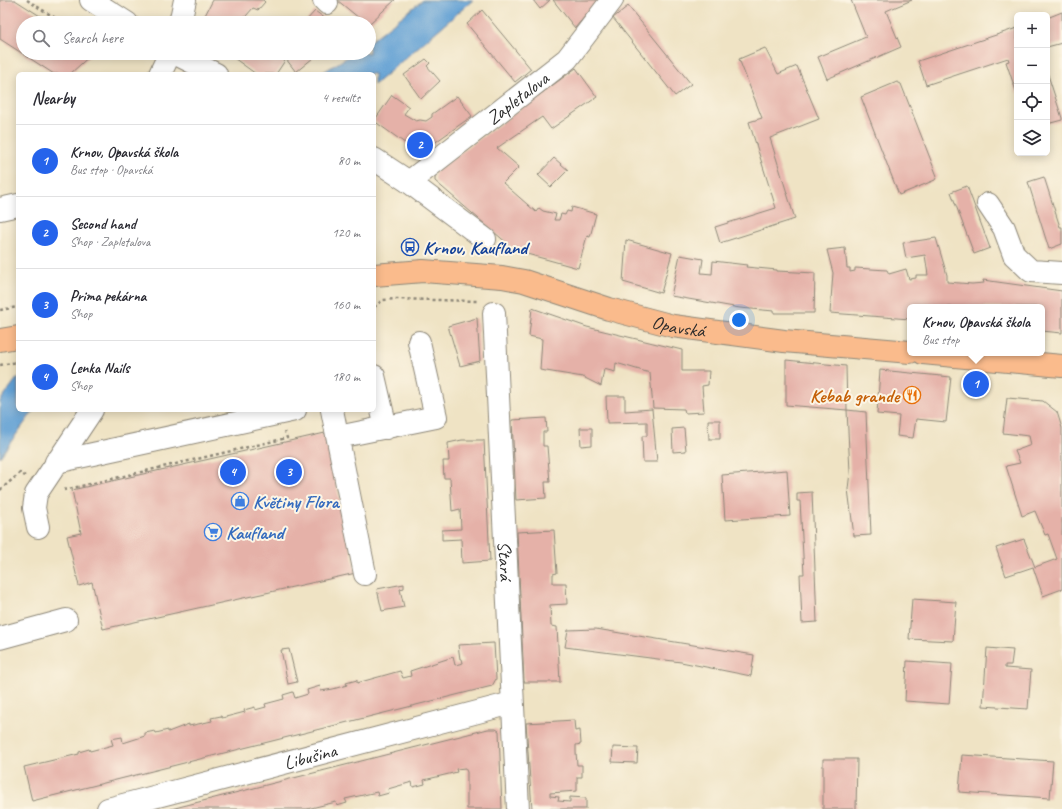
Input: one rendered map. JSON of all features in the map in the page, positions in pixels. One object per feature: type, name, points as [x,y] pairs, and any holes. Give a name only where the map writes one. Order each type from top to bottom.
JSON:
[{"type":"main road","name":"Opavská","points":[[376,275],[423,271],[502,277],[524,281],[609,309],[674,326],[784,341],[907,352]]},
{"type":"main road","points":[[955,356],[1062,366]]},
{"type":"street","points":[[91,0],[116,16]]},
{"type":"street","points":[[182,16],[185,0]]},
{"type":"street","name":"Zapletalova","points":[[409,182],[567,59],[612,0]]},
{"type":"street","points":[[161,72],[167,60]]},
{"type":"street","points":[[188,60],[212,72]]},
{"type":"street","points":[[376,160],[409,182],[485,239]]},
{"type":"street","points":[[988,204],[1004,228],[1014,255],[1031,271],[1062,273]]},
{"type":"street","points":[[0,209],[16,205]]},
{"type":"street","name":"Stará","points":[[489,307],[518,809]]},
{"type":"street","points":[[338,437],[436,417],[419,342]]},
{"type":"street","points":[[376,385],[386,428]]},
{"type":"street","points":[[38,527],[34,508],[36,494],[91,412]]},
{"type":"street","points":[[56,462],[288,412]]},
{"type":"street","points":[[332,412],[365,574]]},
{"type":"street","points":[[0,638],[66,620]]},
{"type":"street","name":"Libušina","points":[[108,809],[512,703]]},
{"type":"path","points":[[27,0],[52,16]]},
{"type":"path","points":[[376,305],[383,300],[394,299],[489,307]]},
{"type":"path","points":[[0,310],[16,307]]},
{"type":"path","points":[[0,365],[16,362]]},
{"type":"path","points":[[0,490],[20,473],[56,492],[287,438],[288,412]]},
{"type":"water","points":[[423,0],[473,0],[376,83],[376,72],[323,72],[343,60],[376,60],[376,37]]},
{"type":"water","points":[[16,380],[16,412],[33,412],[0,457],[0,401]]},
{"type":"building","points":[[0,0],[15,0],[40,16],[16,16],[16,49],[0,39]]},
{"type":"building","points":[[213,0],[263,0],[265,2],[258,10],[253,8],[246,16],[205,16]]},
{"type":"building","points":[[337,0],[395,0],[376,17],[376,16],[356,16]]},
{"type":"building","points":[[533,0],[550,0],[540,9]]},
{"type":"building","points":[[553,0],[599,0],[575,28]]},
{"type":"building","points":[[851,0],[912,0],[886,11],[901,47],[827,79],[818,57],[866,37]]},
{"type":"building","points":[[628,6],[691,84],[675,96],[613,18]]},
{"type":"building","points":[[482,10],[531,69],[515,82],[467,24]]},
{"type":"building","points":[[315,11],[322,16],[310,16]]},
{"type":"building","points":[[1062,12],[1062,43],[1050,46],[1050,17]]},
{"type":"building","points":[[1014,29],[1014,85],[1006,62],[1009,61],[1008,58],[926,85],[918,61]]},
{"type":"building","points":[[765,48],[778,74],[797,66],[819,119],[770,138],[795,219],[720,243],[715,227],[776,208],[749,122],[762,118],[739,59]]},
{"type":"building","points":[[426,59],[430,63],[427,66],[440,81],[421,99],[404,75]]},
{"type":"building","points":[[32,60],[85,60],[72,72],[51,72]]},
{"type":"building","points":[[237,60],[285,60],[277,72],[253,72]]},
{"type":"building","points":[[287,60],[311,60],[296,72]]},
{"type":"building","points":[[576,68],[597,97],[551,129],[542,117],[497,148],[519,167],[503,183],[536,212],[539,208],[543,211],[556,214],[554,220],[559,220],[561,214],[565,215],[567,211],[571,212],[572,207],[596,214],[590,237],[587,236],[578,268],[516,251],[435,181],[435,172]]},
{"type":"building","points":[[1050,81],[1062,118],[1062,120],[1050,123]]},
{"type":"building","points":[[897,82],[901,84],[937,176],[935,180],[899,195],[861,97]]},
{"type":"building","points":[[392,95],[409,107],[404,114],[416,121],[426,121],[432,117],[432,114],[457,96],[472,116],[423,151],[416,151],[376,122],[376,118]]},
{"type":"building","points":[[554,158],[568,170],[551,187],[538,175]]},
{"type":"building","points":[[1044,177],[1060,227],[1062,227],[1062,244],[1049,249],[1028,182]]},
{"type":"building","points":[[967,186],[990,248],[974,254],[951,192]]},
{"type":"building","points":[[936,238],[947,275],[947,282],[972,284],[984,283],[983,280],[1062,291],[1062,333],[1045,331],[1045,304],[907,304],[907,319],[830,313],[833,273],[827,250],[845,248],[847,268],[850,268],[850,272],[855,271],[855,268],[887,270],[889,274],[906,269],[909,279],[916,278],[916,275],[928,275],[925,255],[906,258],[903,243]]},
{"type":"building","points":[[626,240],[672,253],[661,293],[623,282]]},
{"type":"building","points":[[680,255],[703,259],[701,273],[712,274],[713,261],[747,265],[746,267],[777,271],[815,273],[814,313],[774,313],[774,311],[740,308],[671,296]]},
{"type":"building","points":[[532,308],[587,327],[682,350],[682,371],[709,371],[708,385],[702,386],[704,412],[685,413],[684,409],[653,408],[650,373],[616,363],[615,372],[604,369],[601,386],[583,377],[540,370],[542,339],[529,336]]},
{"type":"building","points":[[477,318],[480,361],[460,366],[448,326]]},
{"type":"building","points":[[786,360],[846,366],[847,410],[786,405]]},
{"type":"building","points":[[880,370],[951,377],[946,422],[916,419],[913,438],[897,436],[899,416],[877,414]]},
{"type":"building","points":[[606,396],[625,396],[625,411],[652,409],[657,462],[643,462],[642,436],[647,436],[647,422],[607,423]]},
{"type":"building","points":[[1007,398],[1043,401],[1057,412],[1062,428],[1062,589],[1043,596],[1033,567],[1006,576],[996,548],[1024,539],[1035,567],[1057,559],[1048,534],[1045,535],[1035,511],[1022,516],[1006,466],[1020,463],[1015,451],[1031,445],[1029,436],[1003,433]]},
{"type":"building","points":[[847,410],[866,412],[871,535],[854,536],[848,489],[850,472]]},
{"type":"building","points":[[546,418],[547,432],[543,432],[543,446],[547,446],[550,482],[545,482],[546,498],[516,500],[512,420]]},
{"type":"building","points":[[708,420],[720,420],[720,439],[709,439]]},
{"type":"building","points":[[580,428],[592,428],[592,445],[581,446]]},
{"type":"building","points":[[684,428],[686,451],[673,452],[672,429]]},
{"type":"building","points":[[325,433],[356,573],[103,629],[92,582],[79,586],[67,536],[81,533],[72,490]]},
{"type":"building","points":[[462,440],[484,440],[490,561],[462,563],[461,539],[442,540],[442,530],[461,529],[460,509],[452,511],[450,478],[444,478],[443,461],[449,461],[448,443]]},
{"type":"building","points":[[787,470],[790,516],[725,520],[722,475]]},
{"type":"building","points":[[812,492],[817,622],[802,623],[800,574],[804,574],[800,501],[797,501],[797,493]]},
{"type":"building","points":[[554,530],[557,573],[553,574],[553,583],[566,583],[567,604],[550,605],[551,626],[557,627],[560,682],[524,682],[517,532]]},
{"type":"building","points":[[404,584],[404,588],[400,589],[404,607],[382,611],[377,589]]},
{"type":"building","points":[[912,599],[956,602],[953,641],[909,639]]},
{"type":"building","points":[[596,629],[754,655],[751,676],[681,662],[565,647],[568,630]]},
{"type":"building","points":[[494,643],[496,679],[492,686],[32,801],[24,767],[79,754],[79,752],[89,749],[90,751],[113,745],[111,739],[122,737],[123,743],[145,736],[145,733],[155,731],[156,733],[168,730],[168,732],[189,724],[189,726],[212,721],[211,718],[221,716],[222,718],[245,712],[244,710],[255,707],[255,710],[266,707],[265,704],[284,699],[283,695],[293,692],[295,698],[308,694],[307,690],[320,686],[321,691],[333,689],[357,680],[357,683],[400,671],[403,678],[411,676],[410,671],[453,657],[455,665],[463,663],[462,659],[460,659],[458,645]]},
{"type":"building","points":[[987,648],[1013,650],[1011,665],[1005,665],[1005,668],[1031,670],[1028,709],[983,706]]},
{"type":"building","points":[[289,649],[297,682],[288,684],[281,650]]},
{"type":"building","points":[[907,661],[952,664],[949,704],[905,701]]},
{"type":"building","points":[[574,720],[575,731],[580,730],[581,744],[576,745],[576,752],[577,765],[582,765],[582,777],[577,777],[577,791],[550,793],[550,796],[559,797],[558,801],[570,802],[570,797],[586,798],[586,809],[532,809],[526,723]]},
{"type":"building","points":[[488,729],[496,729],[499,731],[502,809],[467,809],[467,772],[465,768],[456,769],[457,772],[424,780],[425,784],[413,787],[412,782],[388,789],[389,793],[378,796],[377,792],[345,799],[347,803],[337,806],[336,802],[307,809],[171,809]]},
{"type":"building","points":[[613,747],[638,748],[637,763],[612,762]]},
{"type":"building","points":[[962,755],[1053,761],[1050,798],[959,792]]},
{"type":"building","points":[[823,759],[857,759],[856,809],[823,809]]},
{"type":"place","name":"Second hand","points":[[420,145]]},
{"type":"place","name":"Krnov, Kaufland","points":[[410,247]]},
{"type":"place","name":"Krnov, Opavská škola","points":[[976,384]]},
{"type":"place","name":"Kebab grande","points":[[912,395]]},
{"type":"place","name":"Lenka Nails","points":[[233,472]]},
{"type":"place","name":"Prima pekárna","points":[[289,472]]},
{"type":"place","name":"Květiny Flora","points":[[240,501]]},
{"type":"place","name":"Kaufland","points":[[213,532]]}]
